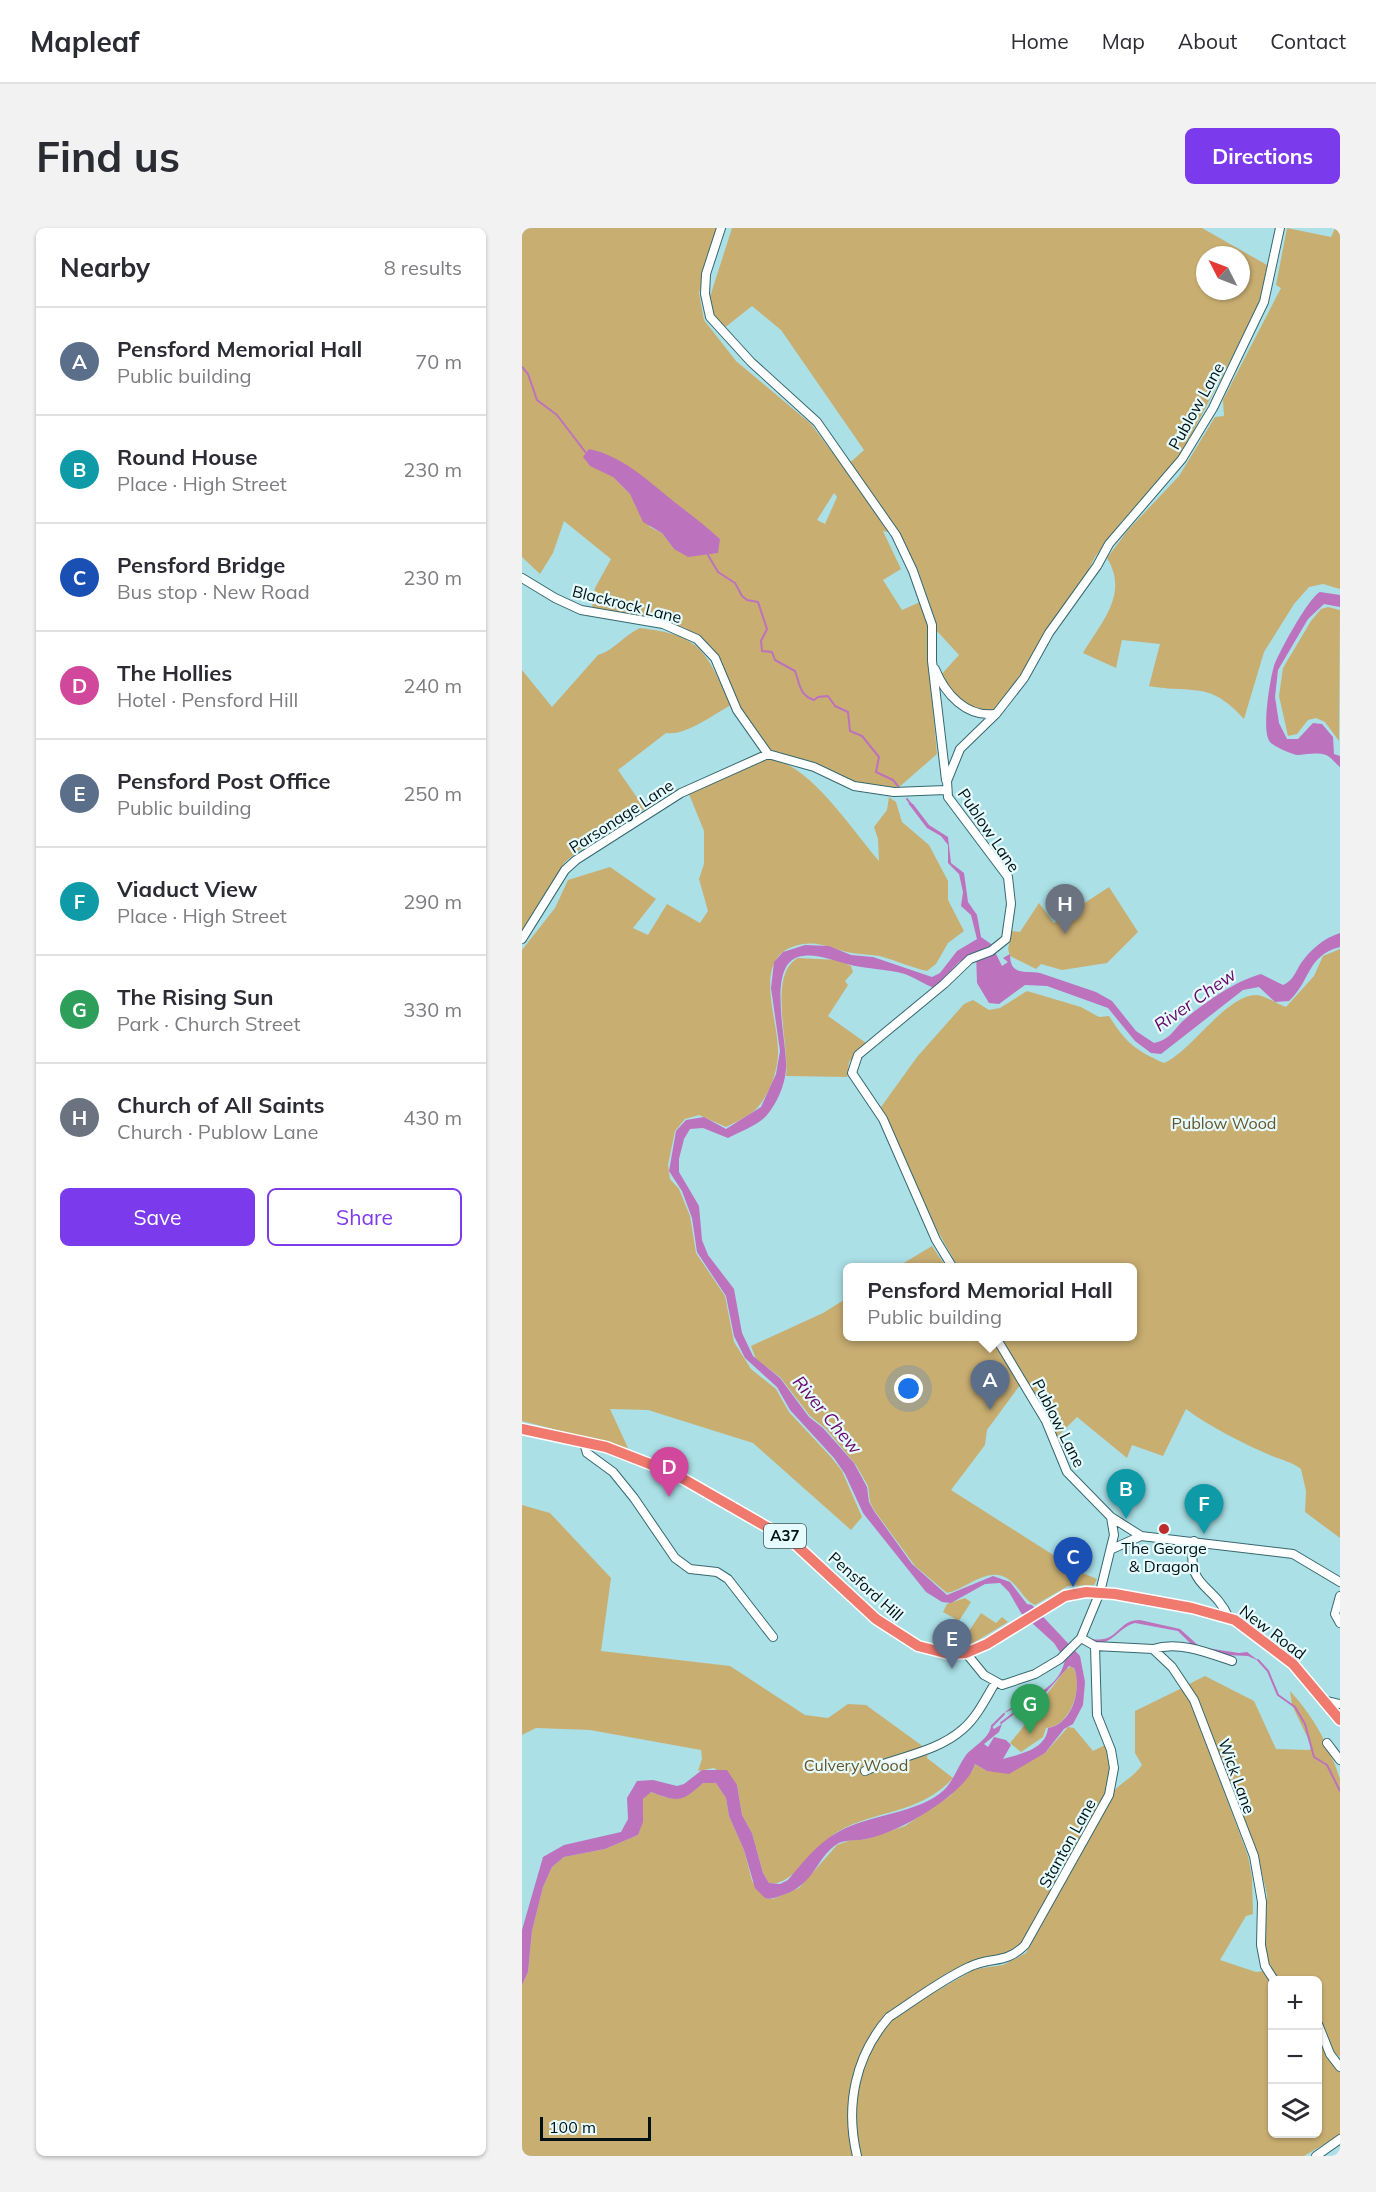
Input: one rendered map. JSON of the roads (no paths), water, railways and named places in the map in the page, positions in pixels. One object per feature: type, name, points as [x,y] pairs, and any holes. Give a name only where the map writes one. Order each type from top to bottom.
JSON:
[{"type":"highway","name":"Pensford Hill","points":[[522,1429],[613,1450],[673,1473],[778,1532],[808,1554],[876,1619],[906,1640],[943,1653],[966,1653]]},
{"type":"highway","name":"New Road","points":[[966,1653],[1073,1594],[1100,1592],[1229,1617],[1285,1656],[1340,1720]]},
{"type":"street","points":[[722,228],[706,274],[705,294],[710,317],[751,362],[817,422],[896,535],[929,616],[932,625],[932,661],[947,785],[910,792],[874,790],[854,786],[814,767],[768,754]]},
{"type":"street","name":"Publow Lane","points":[[950,1263],[936,1240],[887,1128],[852,1073],[858,1055],[944,984],[970,959],[1002,944],[1009,933],[1011,904],[1008,877],[953,806],[947,785],[960,749],[970,736],[996,714],[1034,664],[1053,626],[1097,566],[1109,544],[1182,459],[1213,408],[1264,302],[1280,228]]},
{"type":"street","name":"Blackrock Lane","points":[[522,578],[555,598],[581,610],[663,624],[698,639],[715,658],[737,710],[768,754]]},
{"type":"street","points":[[932,661],[947,691],[958,702],[981,715],[996,714]]},
{"type":"street","name":"Parsonage Lane","points":[[522,939],[565,870],[576,860],[681,793],[768,754]]},
{"type":"street","name":"Publow Lane","points":[[998,1341],[1046,1421],[1067,1472],[1111,1517],[1141,1536]]},
{"type":"street","points":[[584,1443],[587,1454],[613,1472],[634,1498],[675,1558],[690,1569],[717,1572],[728,1579],[773,1637]]},
{"type":"street","points":[[966,1653],[974,1664],[995,1683],[1009,1683],[1035,1674],[1060,1659],[1074,1646],[1081,1638],[1100,1592],[1112,1549],[1114,1535],[1111,1517]]},
{"type":"street","points":[[1112,1549],[1141,1536],[1293,1554],[1340,1582]]},
{"type":"street","points":[[1194,1541],[1190,1561],[1196,1578],[1224,1605],[1229,1617]]},
{"type":"street","points":[[1340,1596],[1335,1614],[1340,1623]]},
{"type":"street","points":[[755,1630],[764,1624]]},
{"type":"street","points":[[1081,1638],[1095,1646],[1153,1649],[1166,1646],[1187,1647],[1232,1661]]},
{"type":"street","name":"Stanton Lane","points":[[857,2156],[851,2115],[854,2087],[860,2065],[880,2027],[889,2017],[957,1972],[973,1965],[1014,1956],[1025,1945],[1109,1796],[1114,1768],[1111,1750],[1097,1716],[1095,1646]]},
{"type":"street","name":"Wick Lane","points":[[1153,1649],[1172,1666],[1194,1700],[1254,1856],[1262,1902],[1263,1955],[1270,1976]]},
{"type":"street","points":[[865,1771],[888,1761],[927,1750],[963,1729],[995,1683]]},
{"type":"street","points":[[1326,1701],[1340,1704]]},
{"type":"street","points":[[1327,1743],[1340,1760]]},
{"type":"street","points":[[1320,2030],[1330,2054],[1340,2067]]},
{"type":"street","points":[[1316,2156],[1340,2139]]},
{"type":"waterway","points":[[522,367],[528,374],[537,400],[557,415],[586,453]]},
{"type":"waterway","points":[[708,555],[718,572],[735,583],[742,596],[747,600],[758,602],[767,629],[761,641],[762,651],[772,652],[775,660],[795,671],[801,688],[809,698],[814,700],[828,696],[835,706],[848,712],[850,731],[862,736],[879,757],[876,772],[893,780],[898,786]]},
{"type":"waterway","points":[[907,799],[911,804]]},
{"type":"waterway","points":[[1258,1660],[1268,1671],[1278,1695],[1295,1707],[1305,1724],[1314,1757],[1327,1765],[1340,1791]]},
{"type":"waterway","name":"River Chew","points":[[1001,1723],[1018,1710]]},
{"type":"waterway","name":"River Chew","points":[[992,1726],[1004,1714]]},
{"type":"place","name":"Church of All Saints","points":[[1065,934]]},
{"type":"place","name":"Pensford Memorial Hall","points":[[990,1410]]},
{"type":"place","name":"The Hollies","points":[[669,1497]]},
{"type":"place","name":"Round House","points":[[1126,1519]]},
{"type":"place","name":"The George & Dragon","points":[[1164,1529]]},
{"type":"place","name":"Viaduct View","points":[[1204,1534]]},
{"type":"place","name":"Pensford Bridge","points":[[1073,1587]]},
{"type":"place","name":"Pensford Post Office","points":[[952,1669]]},
{"type":"place","name":"The Rising Sun","points":[[1030,1734]]},
{"type":"park label","name":"Publow Wood","points":[[1224,1123]]},
{"type":"park label","name":"Culvery Wood","points":[[856,1765]]}]
